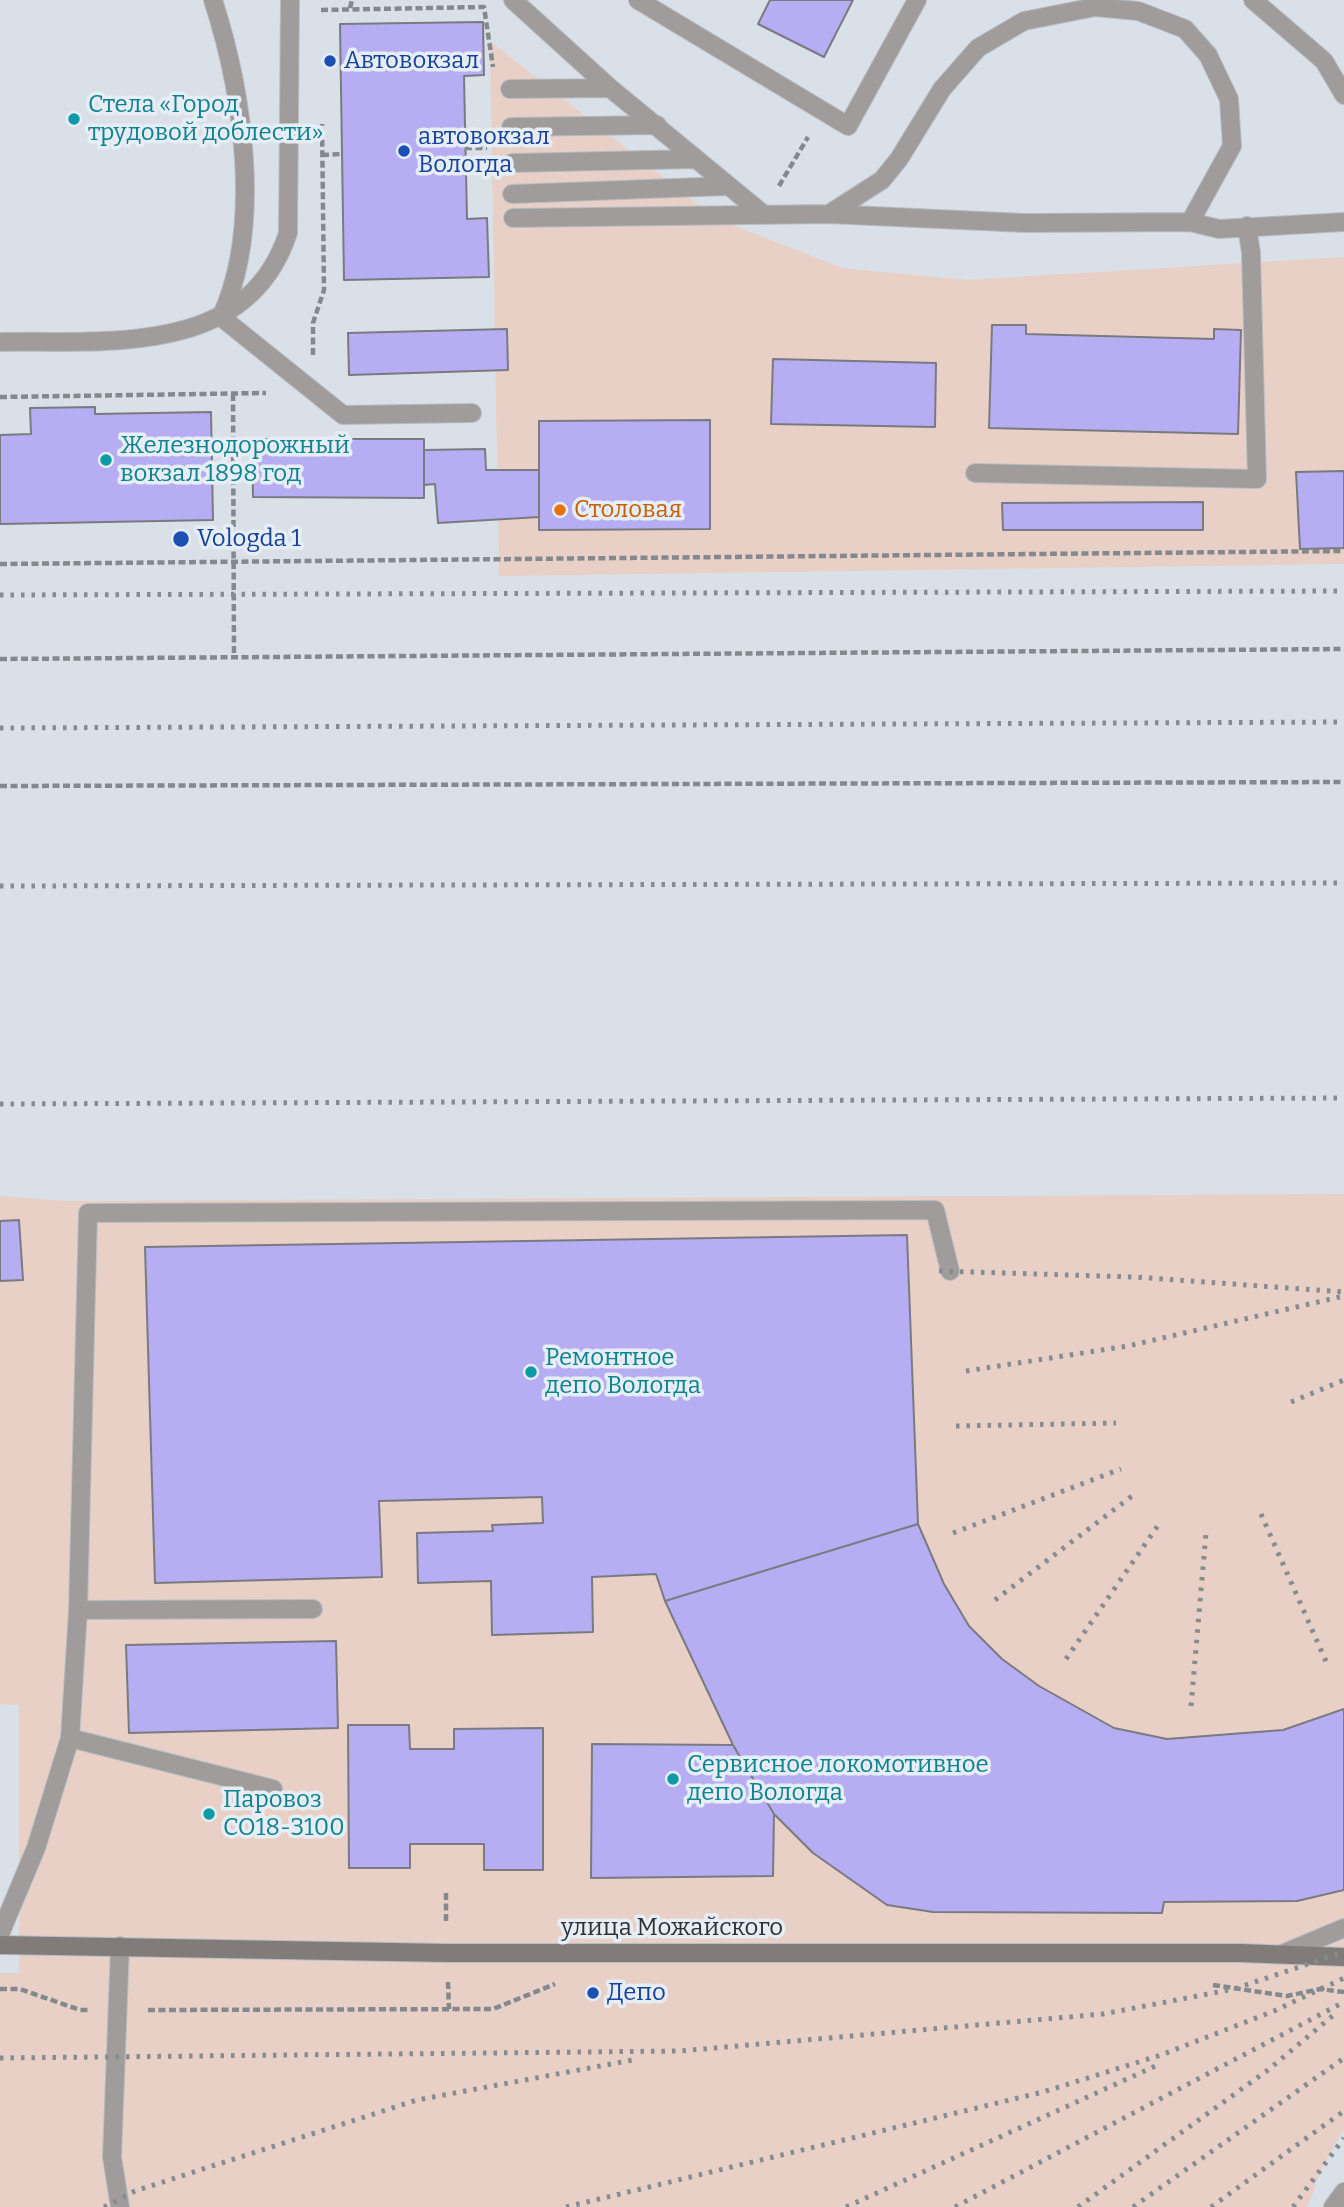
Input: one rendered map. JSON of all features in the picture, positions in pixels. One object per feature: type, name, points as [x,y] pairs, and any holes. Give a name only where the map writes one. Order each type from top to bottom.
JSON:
[{"type":"main road","name":"улица Можайского","points":[[0,1945],[460,1953],[1282,1954],[1344,1957]]},
{"type":"street","points":[[213,0],[223,32],[238,113],[244,204],[240,257],[232,292],[221,317]]},
{"type":"street","points":[[0,342],[135,339],[173,333],[221,317],[243,303],[262,284],[279,261],[288,233],[290,0]]},
{"type":"street","points":[[513,0],[610,88],[763,214]]},
{"type":"street","points":[[638,0],[848,125],[917,0]]},
{"type":"street","points":[[1253,0],[1324,61],[1344,95]]},
{"type":"street","points":[[829,214],[882,180],[900,159],[942,89],[978,48],[1024,21],[1096,7],[1138,11],[1185,29],[1208,55],[1229,99],[1232,146],[1190,222]]},
{"type":"street","points":[[510,89],[610,88]]},
{"type":"street","points":[[511,127],[657,125]]},
{"type":"street","points":[[512,163],[696,159]]},
{"type":"street","points":[[512,194],[728,186]]},
{"type":"street","points":[[513,218],[829,214],[1026,223],[1190,222],[1219,229],[1344,222]]},
{"type":"street","points":[[975,473],[1256,479],[1251,253],[1247,226]]},
{"type":"street","points":[[221,317],[343,415],[472,413]]},
{"type":"street","points":[[0,1934],[36,1848],[70,1738],[78,1610],[88,1213],[935,1210],[950,1271]]},
{"type":"street","points":[[78,1610],[313,1609]]},
{"type":"street","points":[[70,1738],[273,1789]]},
{"type":"street","points":[[1282,1954],[1344,1928]]},
{"type":"street","points":[[120,1946],[112,2157],[120,2207]]},
{"type":"street","points":[[1333,2207],[1344,2192]]},
{"type":"path","points":[[350,8],[352,0]]},
{"type":"path","points":[[321,21],[321,8],[484,7],[494,75]]},
{"type":"path","points":[[763,214],[824,109]]},
{"type":"path","points":[[0,397],[314,393],[313,323],[324,290],[322,114]]},
{"type":"path","points":[[465,148],[498,147]]},
{"type":"path","points":[[322,155],[342,154]]},
{"type":"path","points":[[233,394],[234,658]]},
{"type":"path","points":[[0,564],[1344,551]]},
{"type":"path","points":[[0,659],[1344,649]]},
{"type":"path","points":[[0,786],[1344,782]]},
{"type":"path","points":[[0,1989],[20,1989],[80,2010],[493,2009],[558,1983]]},
{"type":"path","points":[[1209,1985],[1287,1996],[1320,1989],[1344,1992]]},
{"type":"shaded area","points":[[490,41],[715,218],[842,268],[967,280],[1344,257],[1344,564],[499,576]]},
{"type":"shaded area","points":[[1344,1194],[1344,2129],[1320,2172],[1308,2207],[0,2207],[0,1973],[19,1973],[19,1705],[0,1704],[0,1196],[67,1201]]},
{"type":"building","points":[[770,0],[853,0],[824,57],[758,24]]},
{"type":"building","name":"автовокзал Вологда","points":[[483,22],[484,75],[464,76],[467,219],[487,218],[489,277],[344,280],[340,24]]},
{"type":"building","points":[[992,325],[1026,325],[1026,334],[1214,339],[1214,329],[1241,330],[1238,434],[989,428]]},
{"type":"building","points":[[507,329],[508,370],[349,375],[348,333]]},
{"type":"building","points":[[773,359],[936,363],[935,427],[771,424]]},
{"type":"building","name":"Железнодорожный вокзал 1898 год","points":[[95,407],[95,414],[211,412],[213,520],[0,524],[0,435],[31,434],[30,408]]},
{"type":"building","points":[[710,420],[710,529],[539,530],[539,421]]},
{"type":"building","points":[[252,439],[424,439],[424,498],[253,497]]},
{"type":"building","points":[[485,449],[486,470],[539,470],[539,517],[438,523],[435,484],[424,485],[424,450]]},
{"type":"building","points":[[1344,471],[1344,548],[1300,549],[1296,472]]},
{"type":"building","points":[[1203,502],[1203,530],[1003,530],[1002,503]]},
{"type":"building","points":[[19,1220],[23,1280],[0,1281],[0,1221]]},
{"type":"building","name":"Ремонтное депо Вологда","points":[[907,1235],[918,1524],[665,1601],[656,1574],[592,1577],[593,1632],[492,1635],[491,1581],[418,1583],[417,1533],[493,1531],[492,1525],[543,1523],[542,1497],[379,1501],[382,1577],[155,1583],[145,1247]]},
{"type":"building","points":[[918,1524],[944,1584],[969,1626],[1002,1659],[1039,1686],[1114,1728],[1167,1739],[1283,1730],[1344,1709],[1344,1890],[1297,1901],[1164,1902],[1162,1913],[933,1912],[887,1905],[813,1853],[774,1814],[733,1745],[665,1601]]},
{"type":"building","points":[[336,1641],[338,1728],[129,1733],[126,1645]]},
{"type":"building","points":[[348,1725],[409,1725],[410,1749],[454,1749],[454,1729],[543,1728],[543,1870],[484,1870],[484,1844],[410,1844],[410,1868],[349,1868]]},
{"type":"building","name":"Сервисное локомотивное депо Вологда","points":[[592,1744],[733,1745],[774,1814],[773,1876],[591,1878]]},
{"type":"railway","points":[[0,595],[1344,591]]},
{"type":"railway","points":[[0,728],[1344,722]]},
{"type":"railway","points":[[0,886],[1344,883]]},
{"type":"railway","points":[[0,1104],[1344,1098]]},
{"type":"railway","points":[[939,1271],[1134,1277],[1344,1292]]},
{"type":"railway","points":[[966,1371],[1128,1346],[1344,1296]]},
{"type":"railway","points":[[1291,1402],[1344,1380]]},
{"type":"railway","points":[[956,1426],[1116,1423]]},
{"type":"railway","points":[[953,1533],[1121,1469]]},
{"type":"railway","points":[[995,1600],[1132,1496]]},
{"type":"railway","points":[[1261,1514],[1328,1666]]},
{"type":"railway","points":[[1066,1659],[1161,1521]]},
{"type":"railway","points":[[1191,1706],[1206,1533]]},
{"type":"railway","points":[[0,2058],[680,2051],[1103,2014],[1234,1989],[1344,1952]]},
{"type":"railway","points":[[566,2207],[1043,2092],[1161,2055],[1274,2011],[1344,1978]]},
{"type":"railway","points":[[955,2207],[1344,2002]]},
{"type":"railway","points":[[1078,2207],[1268,2070],[1336,2013]]},
{"type":"railway","points":[[1133,2207],[1344,2058]]},
{"type":"railway","points":[[104,2207],[135,2191],[417,2100],[638,2059]]},
{"type":"railway","points":[[846,2207],[1160,2064]]},
{"type":"railway","points":[[1211,2207],[1344,2111]]},
{"type":"railway","points":[[1293,2207],[1344,2138]]},
{"type":"place","name":"Автовокзал","points":[[330,61]]},
{"type":"place","name":"Стела «Город трудовой доблести»","points":[[74,119]]},
{"type":"place","name":"автовокзал Вологда","points":[[404,151]]},
{"type":"place","name":"Железнодорожный вокзал 1898 год","points":[[106,460]]},
{"type":"place","name":"Столовая","points":[[560,510]]},
{"type":"place","name":"Vologda 1","points":[[181,539]]},
{"type":"place","name":"Ремонтное депо Вологда","points":[[531,1372]]},
{"type":"place","name":"Сервисное локомотивное депо Вологда","points":[[673,1779]]},
{"type":"place","name":"Паровоз СО18-3100","points":[[209,1814]]},
{"type":"place","name":"Депо","points":[[593,1993]]}]
